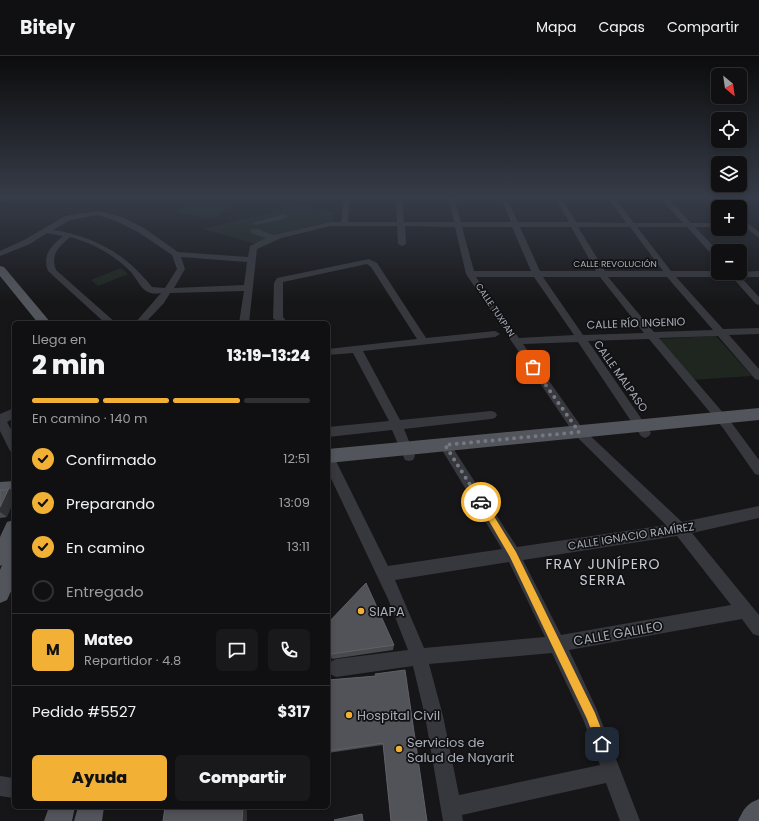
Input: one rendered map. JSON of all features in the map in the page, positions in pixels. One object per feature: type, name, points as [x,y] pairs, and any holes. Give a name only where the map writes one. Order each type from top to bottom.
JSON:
[{"type":"main road","points":[[0,269],[43,321]]},
{"type":"main road","points":[[0,285],[30,321]]},
{"type":"main road","points":[[330,460],[583,436],[723,421],[759,414]]},
{"type":"main road","points":[[723,421],[759,422]]},
{"type":"main road","points":[[0,489],[12,488]]},
{"type":"main road","points":[[0,578],[12,534]]},
{"type":"main road","points":[[0,593],[6,554]]},
{"type":"main road","points":[[58,821],[61,809]]},
{"type":"main road","points":[[88,821],[91,809]]},
{"type":"main road","points":[[752,821],[759,812]]},
{"type":"street","points":[[0,254],[45,232]]},
{"type":"street","points":[[50,232],[68,235],[95,243],[128,265],[149,289],[157,292],[247,288]]},
{"type":"street","points":[[143,232],[176,254],[251,260]]},
{"type":"street","points":[[256,232],[274,238]]},
{"type":"street","points":[[243,321],[253,248],[256,245],[274,238],[300,232]]},
{"type":"street","points":[[401,232],[402,244]]},
{"type":"street","name":"CALLE TUXPAN","points":[[460,232],[470,274],[583,436],[680,529],[759,628]]},
{"type":"street","name":"CALLE MALPASO","points":[[520,232],[536,273],[643,429]]},
{"type":"street","points":[[578,232],[602,274],[723,421],[759,470]]},
{"type":"street","points":[[637,232],[669,274],[759,376]]},
{"type":"street","points":[[696,232],[711,248]]},
{"type":"street","points":[[68,235],[56,246],[50,255],[48,263],[52,271],[109,321]]},
{"type":"street","points":[[142,321],[155,310],[169,292],[181,269],[176,254]]},
{"type":"street","points":[[281,321],[278,318],[278,283],[280,280],[369,262],[374,265],[424,342]]},
{"type":"street","name":"CALLE REVOLUCIÓN","points":[[470,274],[711,274]]},
{"type":"street","name":"CALLE REVOLUCIÓN","points":[[747,274],[759,274]]},
{"type":"street","points":[[739,280],[759,302]]},
{"type":"street","name":"CALLE RÍO INGENIO","points":[[515,340],[759,331]]},
{"type":"street","points":[[330,352],[495,334]]},
{"type":"street","points":[[357,350],[396,424],[408,452]]},
{"type":"street","points":[[12,413],[1,419],[12,444]]},
{"type":"street","points":[[330,432],[491,415]]},
{"type":"street","points":[[448,449],[513,554],[591,716],[630,821]]},
{"type":"street","points":[[330,462],[403,614],[418,657],[432,703],[452,814],[612,772]]},
{"type":"street","name":"CALLE IGNACIO RAMÍREZ","points":[[384,574],[680,529],[759,512]]},
{"type":"street","name":"CALLE GALILEO","points":[[336,668],[418,657],[557,644],[746,610]]},
{"type":"street","points":[[0,786],[12,788]]},
{"type":"shaded area","points":[[213,232],[298,232],[256,244]]},
{"type":"shaded area","points":[[121,268],[128,274],[98,286],[91,280]]},
{"type":"shaded area","points":[[716,336],[752,376],[691,380],[659,339]]},
{"type":"building","points":[[9,488],[0,507],[0,490],[6,490]]},
{"type":"building","name":"SIAPA","points":[[366,583],[394,645],[331,654],[330,621]]},
{"type":"building","points":[[405,670],[427,821],[391,821],[383,743],[330,751],[330,680],[376,676],[375,674]]},
{"type":"building","points":[[165,809],[243,809],[242,821],[163,821]]},
{"type":"building","points":[[362,814],[363,821],[334,820]]},
{"type":"tunnel","points":[[9,558],[12,552]]},
{"type":"way so far","points":[[481,502],[451,452],[445,445],[579,432],[533,367]]},
{"type":"place","name":"SIAPA","points":[[361,611]]},
{"type":"place","name":"Hospital Civil","points":[[349,715]]},
{"type":"place","name":"Servicios de Salud de Nayarit","points":[[399,749]]},
{"type":"district","name":"FRAY JUNÍPERO SERRA","points":[[603,572]]},
{"type":"route","points":[[481,502],[513,554],[591,716],[602,744]]}]
